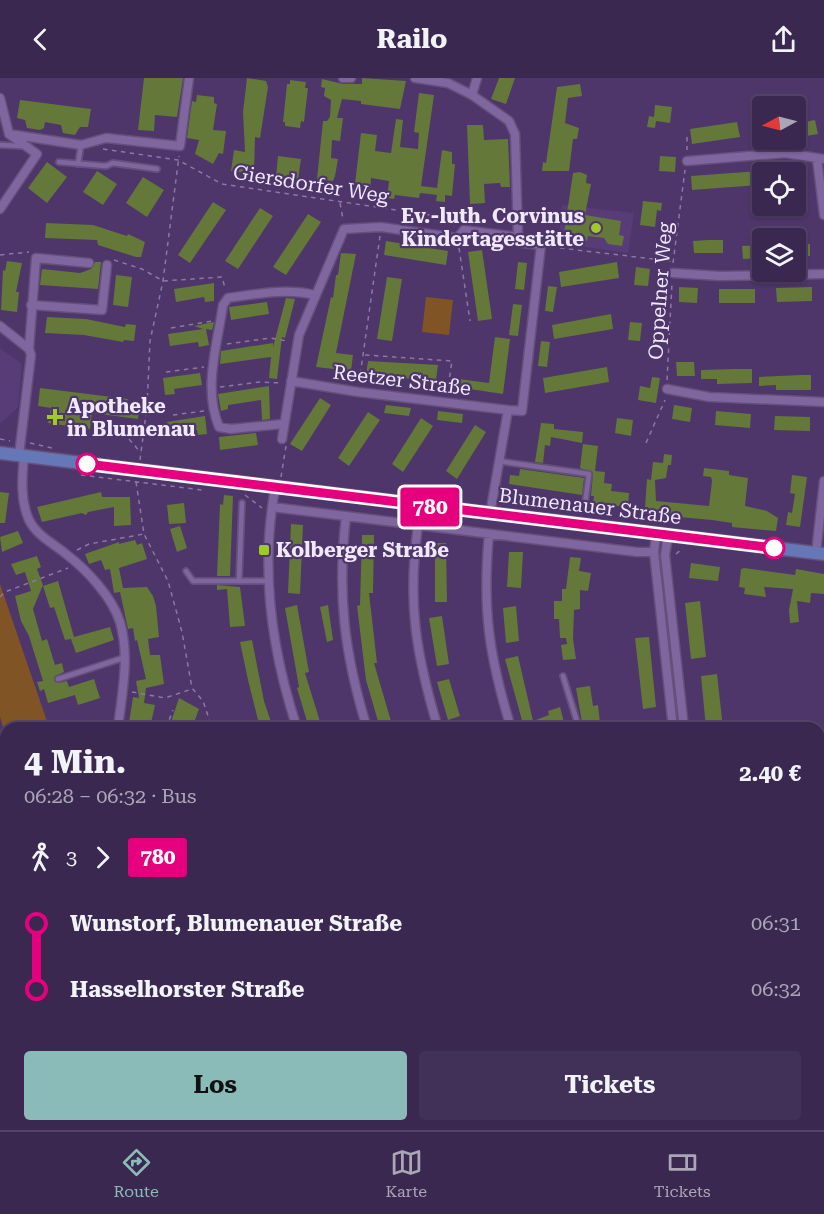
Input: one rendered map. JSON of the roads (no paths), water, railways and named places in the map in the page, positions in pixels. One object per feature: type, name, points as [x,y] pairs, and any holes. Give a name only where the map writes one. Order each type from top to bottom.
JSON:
[{"type":"street","points":[[9,134],[81,144],[106,138],[180,146],[189,78]]},
{"type":"street","points":[[343,78],[351,78]]},
{"type":"street","points":[[415,78],[448,83],[472,95],[509,121],[515,134],[518,237],[522,243],[541,245],[522,411],[508,410],[503,453],[498,460],[490,514]]},
{"type":"street","points":[[472,95],[477,78]]},
{"type":"street","points":[[0,98],[9,134],[22,146],[37,154]]},
{"type":"street","points":[[0,209],[47,139]]},
{"type":"street","points":[[687,161],[785,153],[821,159],[824,215]]},
{"type":"street","points":[[282,439],[297,342],[344,229],[381,227],[458,238],[464,230],[518,237]]},
{"type":"street","points":[[89,263],[36,258],[31,305],[29,350],[31,355],[21,456],[22,487],[30,521],[38,533],[77,564],[113,606],[120,622],[126,657],[120,722]]},
{"type":"street","points":[[31,305],[102,310],[107,265]]},
{"type":"street","points":[[673,273],[720,276],[824,273]]},
{"type":"street","points":[[283,424],[231,429],[219,427],[210,389],[222,305],[228,298],[295,290],[315,295]]},
{"type":"street","points":[[0,326],[29,350]]},
{"type":"street","name":"Reetzer Straße","points":[[291,382],[508,410]]},
{"type":"street","points":[[667,389],[709,397],[824,402]]},
{"type":"street","name":"Blumenauer Straße","points":[[0,453],[137,476],[275,489],[820,554]]},
{"type":"street","points":[[820,554],[824,481]]},
{"type":"street","points":[[275,489],[268,532],[271,623],[278,667],[295,722]]},
{"type":"street","name":"Blumenauer Straße","points":[[272,509],[645,553],[654,552]]},
{"type":"street","points":[[346,516],[341,590],[345,634],[351,677],[365,722]]},
{"type":"street","points":[[418,526],[412,566],[413,618],[421,668],[436,722]]},
{"type":"street","points":[[489,534],[485,583],[486,625],[498,687],[509,722]]},
{"type":"street","points":[[662,535],[654,552],[673,722]]},
{"type":"street","points":[[662,535],[684,722]]},
{"type":"lane","points":[[78,164],[81,144]]},
{"type":"lane","points":[[0,145],[22,146]]},
{"type":"lane","points":[[59,162],[106,166],[113,163],[157,169]]},
{"type":"lane","points":[[498,460],[589,474],[585,504]]},
{"type":"lane","points":[[239,581],[242,504]]},
{"type":"lane","points":[[186,571],[193,581],[268,581]]},
{"type":"lane","points":[[58,679],[126,657]]},
{"type":"lane","points":[[563,676],[577,722]]},
{"type":"place","name":"Ev.-luth. Corvinus Kindertagesstätte","points":[[596,228]]},
{"type":"place","name":"Apotheke in Blumenau","points":[[55,417]]},
{"type":"place","name":"Kolberger Straße","points":[[264,550]]}]
